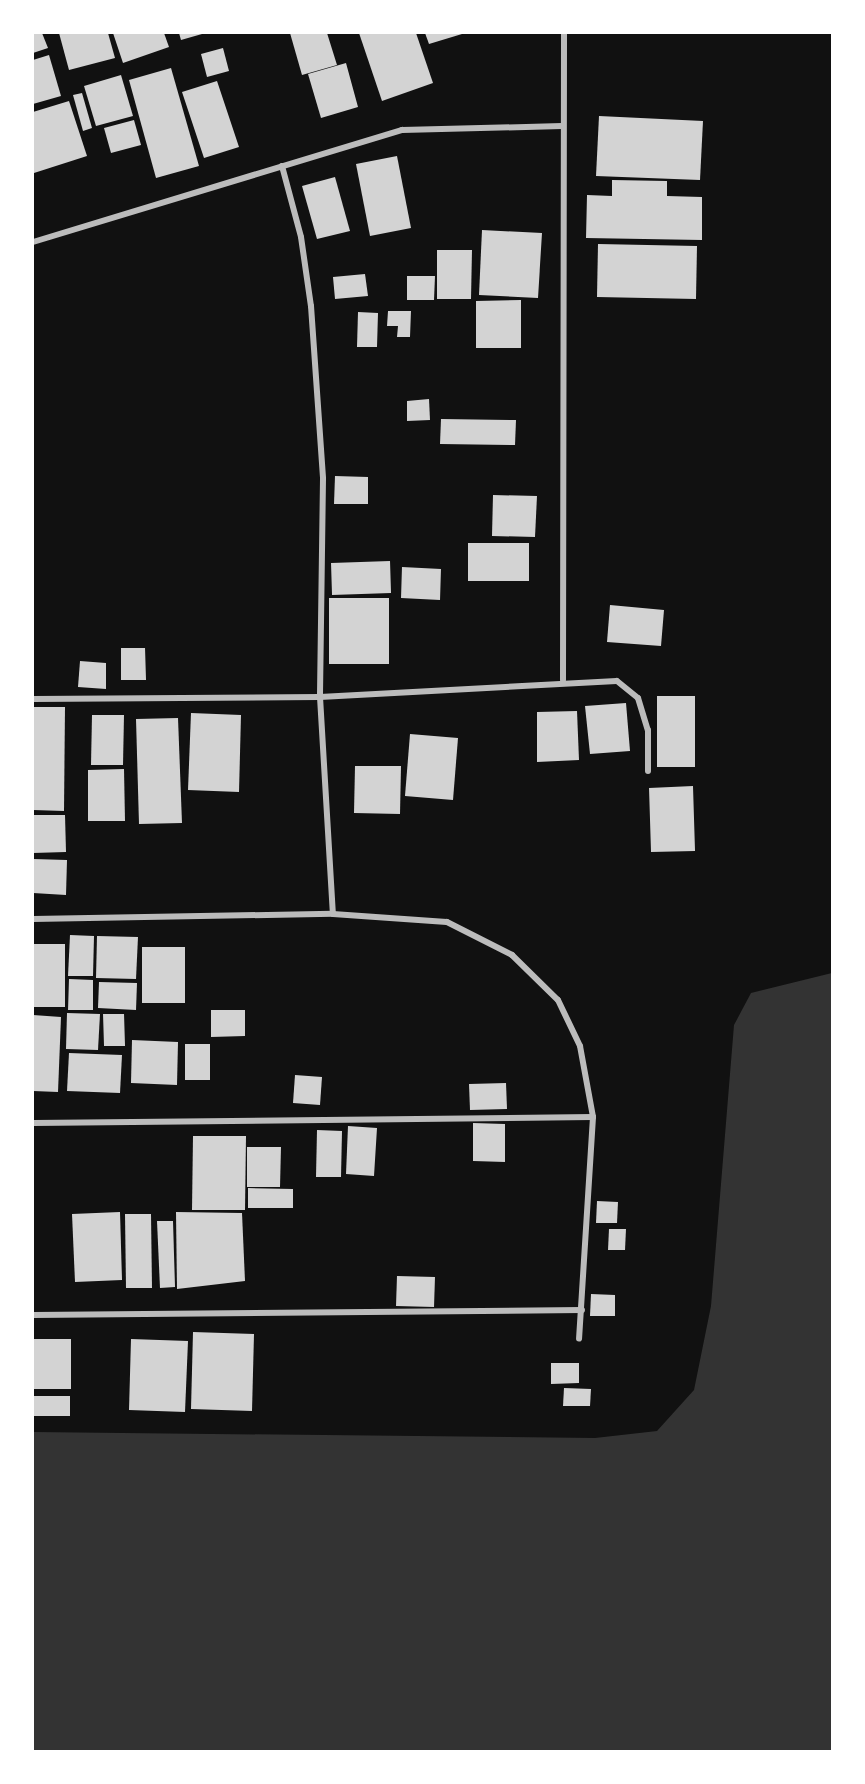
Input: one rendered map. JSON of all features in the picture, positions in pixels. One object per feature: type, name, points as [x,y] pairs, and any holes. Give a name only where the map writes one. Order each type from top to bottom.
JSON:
[{"type":"street","points":[[563,680],[562,126],[564,33]]},
{"type":"street","points":[[33,242],[402,130],[562,126]]},
{"type":"street","points":[[282,166],[301,237],[315,352],[323,479],[320,697],[333,914]]},
{"type":"street","points":[[33,699],[320,697],[563,680],[617,681],[629,686],[648,730],[648,771]]},
{"type":"street","points":[[33,919],[333,914],[447,922],[512,955],[558,1000],[580,1046],[592,1117],[579,1339]]},
{"type":"street","points":[[33,1123],[592,1117]]},
{"type":"street","points":[[33,1316],[582,1310]]},
{"type":"shaded area","points":[[832,973],[832,1751],[33,1751],[33,1432],[595,1438],[657,1431],[694,1390],[711,1306],[734,1025],[751,993]]},
{"type":"building","points":[[33,33],[42,33],[48,48],[33,53]]},
{"type":"building","points":[[59,33],[108,33],[115,58],[69,70]]},
{"type":"building","points":[[113,33],[164,33],[169,47],[123,63]]},
{"type":"building","points":[[179,33],[201,33],[202,34],[181,40]]},
{"type":"building","points":[[290,33],[327,33],[337,65],[302,75]]},
{"type":"building","points":[[359,33],[416,33],[433,83],[382,101]]},
{"type":"building","points":[[425,33],[462,33],[462,34],[429,44]]},
{"type":"building","points":[[223,48],[229,71],[207,77],[201,54]]},
{"type":"building","points":[[49,55],[61,96],[33,104],[33,60]]},
{"type":"building","points":[[346,63],[358,107],[321,118],[308,74]]},
{"type":"building","points":[[171,68],[199,166],[156,178],[129,80]]},
{"type":"building","points":[[121,75],[133,116],[96,126],[84,86]]},
{"type":"building","points":[[217,81],[239,147],[204,158],[182,92]]},
{"type":"building","points":[[82,93],[92,128],[83,131],[73,95]]},
{"type":"building","points":[[69,101],[87,156],[34,173],[33,112]]},
{"type":"building","points":[[599,116],[703,121],[700,180],[596,176]]},
{"type":"building","points":[[134,120],[141,145],[111,153],[104,128]]},
{"type":"building","points":[[397,156],[411,228],[370,236],[356,164]]},
{"type":"building","points":[[335,177],[350,231],[317,239],[302,186]]},
{"type":"building","points":[[612,180],[667,181],[667,196],[702,197],[702,240],[586,238],[587,195],[612,196]]},
{"type":"building","points":[[482,230],[542,233],[538,298],[479,295]]},
{"type":"building","points":[[598,244],[697,246],[696,299],[597,297]]},
{"type":"building","points":[[437,250],[472,250],[471,299],[437,299]]},
{"type":"building","points":[[365,274],[368,296],[335,299],[333,277]]},
{"type":"building","points":[[407,276],[435,276],[434,300],[407,300]]},
{"type":"building","points":[[521,300],[521,348],[476,348],[476,301]]},
{"type":"building","points":[[388,311],[411,311],[410,337],[397,337],[398,326],[387,326]]},
{"type":"building","points":[[358,312],[378,313],[377,347],[357,347]]},
{"type":"building","points":[[429,399],[430,420],[407,421],[407,401]]},
{"type":"building","points":[[441,419],[516,420],[515,445],[440,444]]},
{"type":"building","points":[[335,476],[368,477],[368,504],[334,504]]},
{"type":"building","points":[[493,495],[537,496],[535,537],[492,536]]},
{"type":"building","points":[[468,543],[529,543],[529,581],[468,581]]},
{"type":"building","points":[[390,561],[391,593],[332,595],[331,563]]},
{"type":"building","points":[[402,567],[441,569],[440,600],[401,598]]},
{"type":"building","points":[[329,598],[389,598],[389,664],[329,664]]},
{"type":"building","points":[[610,605],[664,610],[661,646],[607,642]]},
{"type":"building","points":[[121,648],[145,648],[146,680],[121,680]]},
{"type":"building","points":[[80,661],[106,663],[106,689],[78,687]]},
{"type":"building","points":[[657,696],[695,696],[695,767],[657,767]]},
{"type":"building","points":[[626,703],[630,751],[590,754],[585,706]]},
{"type":"building","points":[[33,707],[65,707],[64,811],[33,810]]},
{"type":"building","points":[[577,711],[579,760],[537,762],[537,712]]},
{"type":"building","points":[[191,713],[241,715],[239,792],[188,790]]},
{"type":"building","points":[[92,715],[124,715],[123,765],[91,765]]},
{"type":"building","points":[[178,718],[182,823],[139,824],[136,719]]},
{"type":"building","points":[[410,734],[458,738],[453,800],[405,796]]},
{"type":"building","points":[[355,766],[401,766],[400,814],[354,813]]},
{"type":"building","points":[[124,769],[125,821],[88,821],[88,770]]},
{"type":"building","points":[[693,786],[695,851],[651,852],[649,788]]},
{"type":"building","points":[[33,815],[65,815],[66,852],[33,853]]},
{"type":"building","points":[[33,859],[67,860],[66,895],[33,893]]},
{"type":"building","points":[[70,935],[94,936],[93,976],[68,976]]},
{"type":"building","points":[[97,936],[138,937],[136,979],[96,978]]},
{"type":"building","points":[[33,944],[65,944],[65,1007],[33,1007]]},
{"type":"building","points":[[142,947],[185,947],[185,1003],[142,1003]]},
{"type":"building","points":[[69,979],[93,980],[93,1010],[68,1010]]},
{"type":"building","points":[[99,982],[137,983],[136,1010],[98,1008]]},
{"type":"building","points":[[211,1010],[245,1010],[245,1036],[211,1037]]},
{"type":"building","points":[[67,1013],[100,1014],[98,1050],[66,1049]]},
{"type":"building","points":[[103,1014],[124,1014],[125,1046],[104,1046]]},
{"type":"building","points":[[33,1015],[61,1017],[58,1092],[33,1091]]},
{"type":"building","points":[[132,1040],[178,1042],[177,1085],[131,1083]]},
{"type":"building","points":[[185,1044],[210,1044],[210,1080],[185,1080]]},
{"type":"building","points":[[69,1053],[122,1055],[120,1093],[67,1091]]},
{"type":"building","points":[[295,1075],[322,1077],[320,1105],[293,1103]]},
{"type":"building","points":[[506,1083],[507,1109],[470,1110],[469,1084]]},
{"type":"building","points":[[473,1123],[505,1124],[505,1162],[473,1161]]},
{"type":"building","points":[[348,1126],[377,1128],[374,1176],[346,1174]]},
{"type":"building","points":[[317,1130],[342,1131],[341,1177],[316,1177]]},
{"type":"building","points":[[193,1136],[246,1136],[245,1210],[192,1210]]},
{"type":"building","points":[[247,1147],[281,1147],[280,1187],[247,1187]]},
{"type":"building","points":[[248,1188],[293,1189],[293,1208],[248,1208]]},
{"type":"building","points":[[597,1201],[618,1202],[617,1223],[596,1223]]},
{"type":"building","points":[[120,1212],[122,1280],[75,1282],[72,1214]]},
{"type":"building","points":[[176,1212],[242,1213],[245,1281],[177,1289]]},
{"type":"building","points":[[125,1214],[151,1214],[152,1288],[126,1288]]},
{"type":"building","points":[[157,1221],[173,1221],[175,1287],[160,1288]]},
{"type":"building","points":[[609,1229],[626,1229],[625,1250],[608,1250]]},
{"type":"building","points":[[397,1276],[435,1277],[434,1307],[396,1306]]},
{"type":"building","points":[[591,1294],[615,1295],[615,1316],[590,1316]]},
{"type":"building","points":[[193,1332],[254,1334],[252,1411],[191,1409]]},
{"type":"building","points":[[33,1339],[71,1339],[71,1389],[33,1389]]},
{"type":"building","points":[[131,1339],[188,1341],[185,1412],[129,1410]]},
{"type":"building","points":[[551,1363],[579,1363],[579,1383],[551,1384]]},
{"type":"building","points":[[564,1388],[591,1389],[590,1406],[563,1406]]},
{"type":"building","points":[[33,1396],[70,1396],[70,1416],[33,1416]]}]
